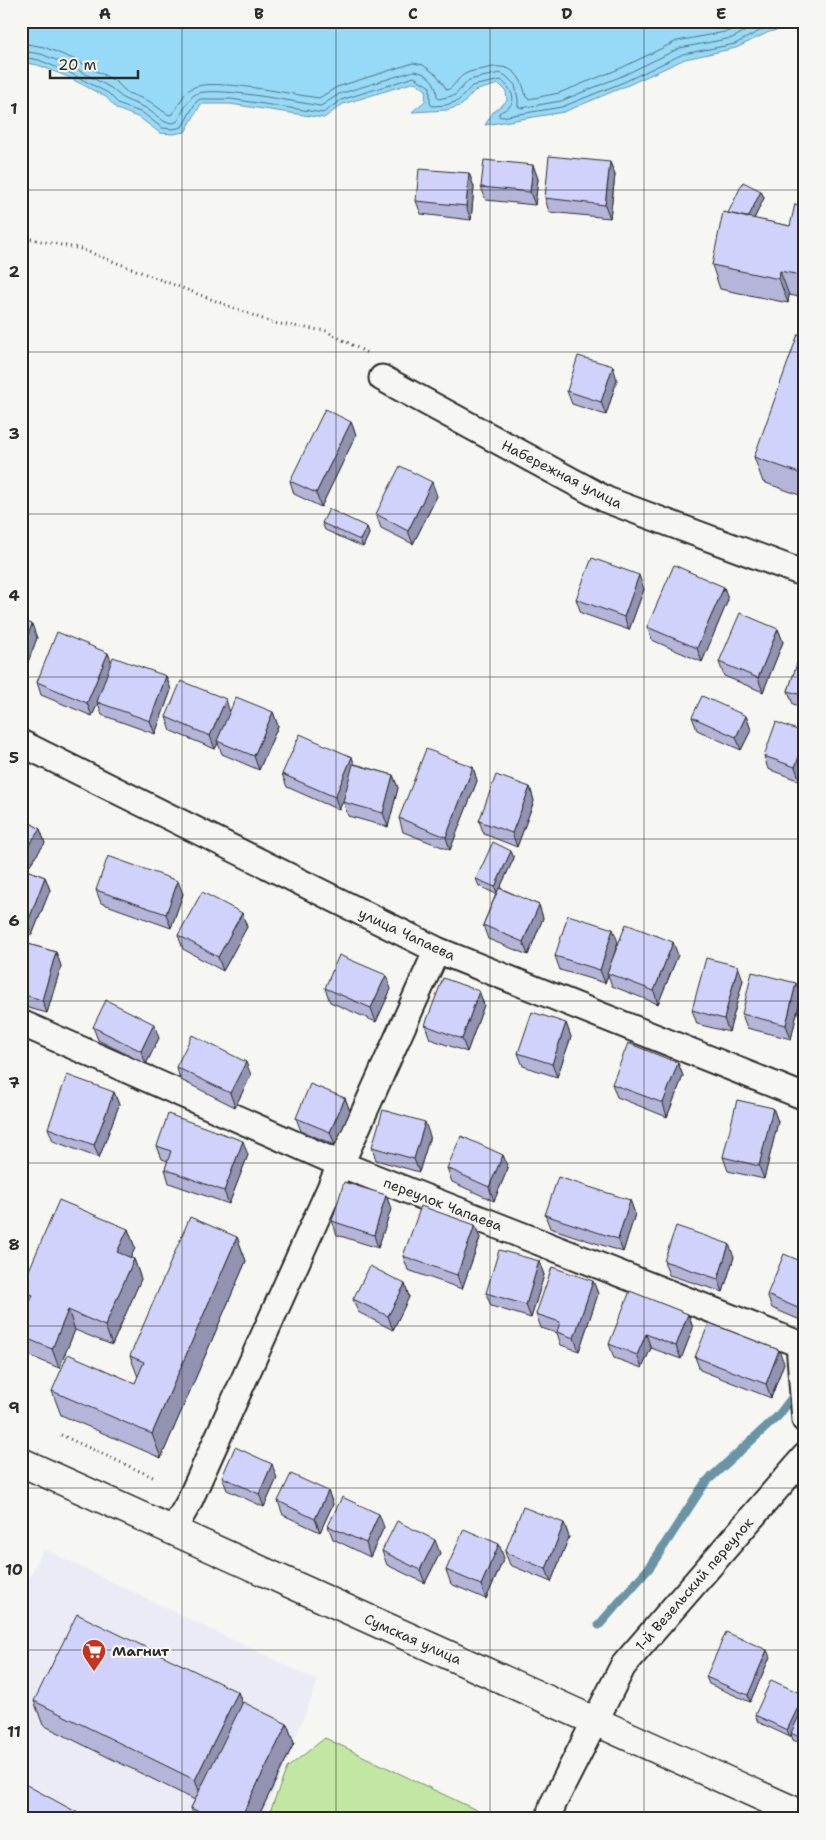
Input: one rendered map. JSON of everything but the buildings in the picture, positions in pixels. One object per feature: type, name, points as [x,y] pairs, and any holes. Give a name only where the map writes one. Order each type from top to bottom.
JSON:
[{"type":"main road","name":"Сумская улица","points":[[21,1462],[805,1816]]},
{"type":"street","name":"Набережная улица","points":[[382,378],[607,500],[805,574]]},
{"type":"street","name":"улица Чапаева","points":[[21,743],[437,950],[805,1097]]},
{"type":"street","points":[[172,1530],[188,1504],[437,950]]},
{"type":"street","name":"переулок Чапаева","points":[[21,1023],[340,1164],[799,1344],[805,1420]]},
{"type":"street","name":"1-й Везельский переулок","points":[[548,1819],[553,1804],[623,1666],[805,1456]]},
{"type":"path","points":[[21,237],[81,249],[273,323],[326,331],[371,355],[382,378]]},
{"type":"path","points":[[61,1435],[155,1478]]},
{"type":"shaded area","points":[[44,1549],[318,1681],[263,1819],[21,1819],[21,1593]]},
{"type":"green space","points":[[325,1738],[495,1819],[267,1819],[287,1768]]},
{"type":"water","points":[[21,21],[805,21],[805,23],[769,32],[736,48],[685,59],[564,112],[485,125],[494,111],[507,101],[506,91],[499,84],[474,91],[462,105],[447,110],[412,112],[425,101],[426,90],[415,82],[343,104],[324,118],[230,104],[201,104],[185,132],[173,134],[160,133],[140,118],[117,109],[106,97],[68,77],[38,65],[21,62]]},
{"type":"waterway","points":[[599,1625],[650,1567],[705,1483],[778,1416],[798,1390]]},
{"type":"place","name":"Магнит","points":[[94,1672]]}]
